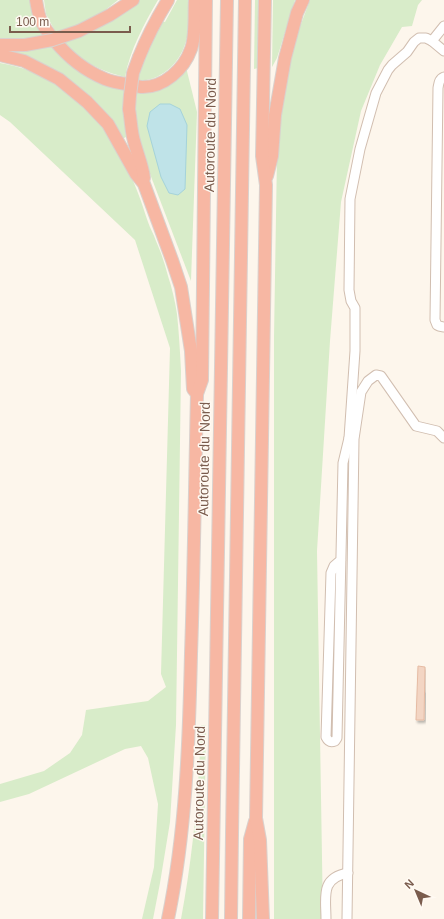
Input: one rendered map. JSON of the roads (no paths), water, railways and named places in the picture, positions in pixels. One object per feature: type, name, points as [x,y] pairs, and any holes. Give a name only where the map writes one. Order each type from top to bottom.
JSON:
[{"type":"highway","points":[[36,0],[40,18],[47,31],[69,57],[91,72],[106,79],[142,87],[153,85],[173,76],[187,58],[193,41],[195,0]]},
{"type":"highway","points":[[0,45],[25,45],[52,40],[79,31],[110,15],[133,0]]},
{"type":"highway","points":[[168,919],[173,895],[184,813],[189,732],[197,394],[202,380],[206,0]]},
{"type":"highway","name":"Autoroute du Nord","points":[[212,919],[227,0]]},
{"type":"highway","points":[[231,919],[244,0]]},
{"type":"highway","points":[[263,919],[260,840],[256,818],[266,185],[262,156],[265,0]]},
{"type":"highway","points":[[266,185],[272,156],[275,114],[285,58],[297,13],[303,0]]},
{"type":"highway","points":[[144,184],[144,172],[133,139],[129,109],[130,95],[133,73],[146,38],[166,2]]},
{"type":"highway","points":[[0,56],[24,61],[59,79],[87,102],[108,124],[128,157],[136,174],[144,184],[181,287],[191,351],[193,389],[197,394]]},
{"type":"highway","points":[[250,919],[250,839],[256,818]]},
{"type":"lane","points":[[432,41],[444,26]]},
{"type":"lane","points":[[347,919],[351,439],[355,351],[354,308],[349,290],[350,199],[360,149],[376,93],[388,70],[419,38],[426,38],[432,41],[444,51]]},
{"type":"lane","points":[[444,77],[439,81],[438,88],[435,320],[437,325],[444,327]]},
{"type":"lane","points":[[341,560],[334,566],[331,573],[326,737],[328,741],[332,742],[337,738],[341,560],[343,463],[351,439],[361,392],[368,381],[376,375],[381,376],[416,426],[438,431],[444,438]]},
{"type":"lane","points":[[326,919],[326,888],[336,877],[348,874]]},
{"type":"water","points":[[160,104],[170,104],[180,109],[187,125],[185,189],[178,195],[169,193],[161,177],[147,126],[150,112]]}]
